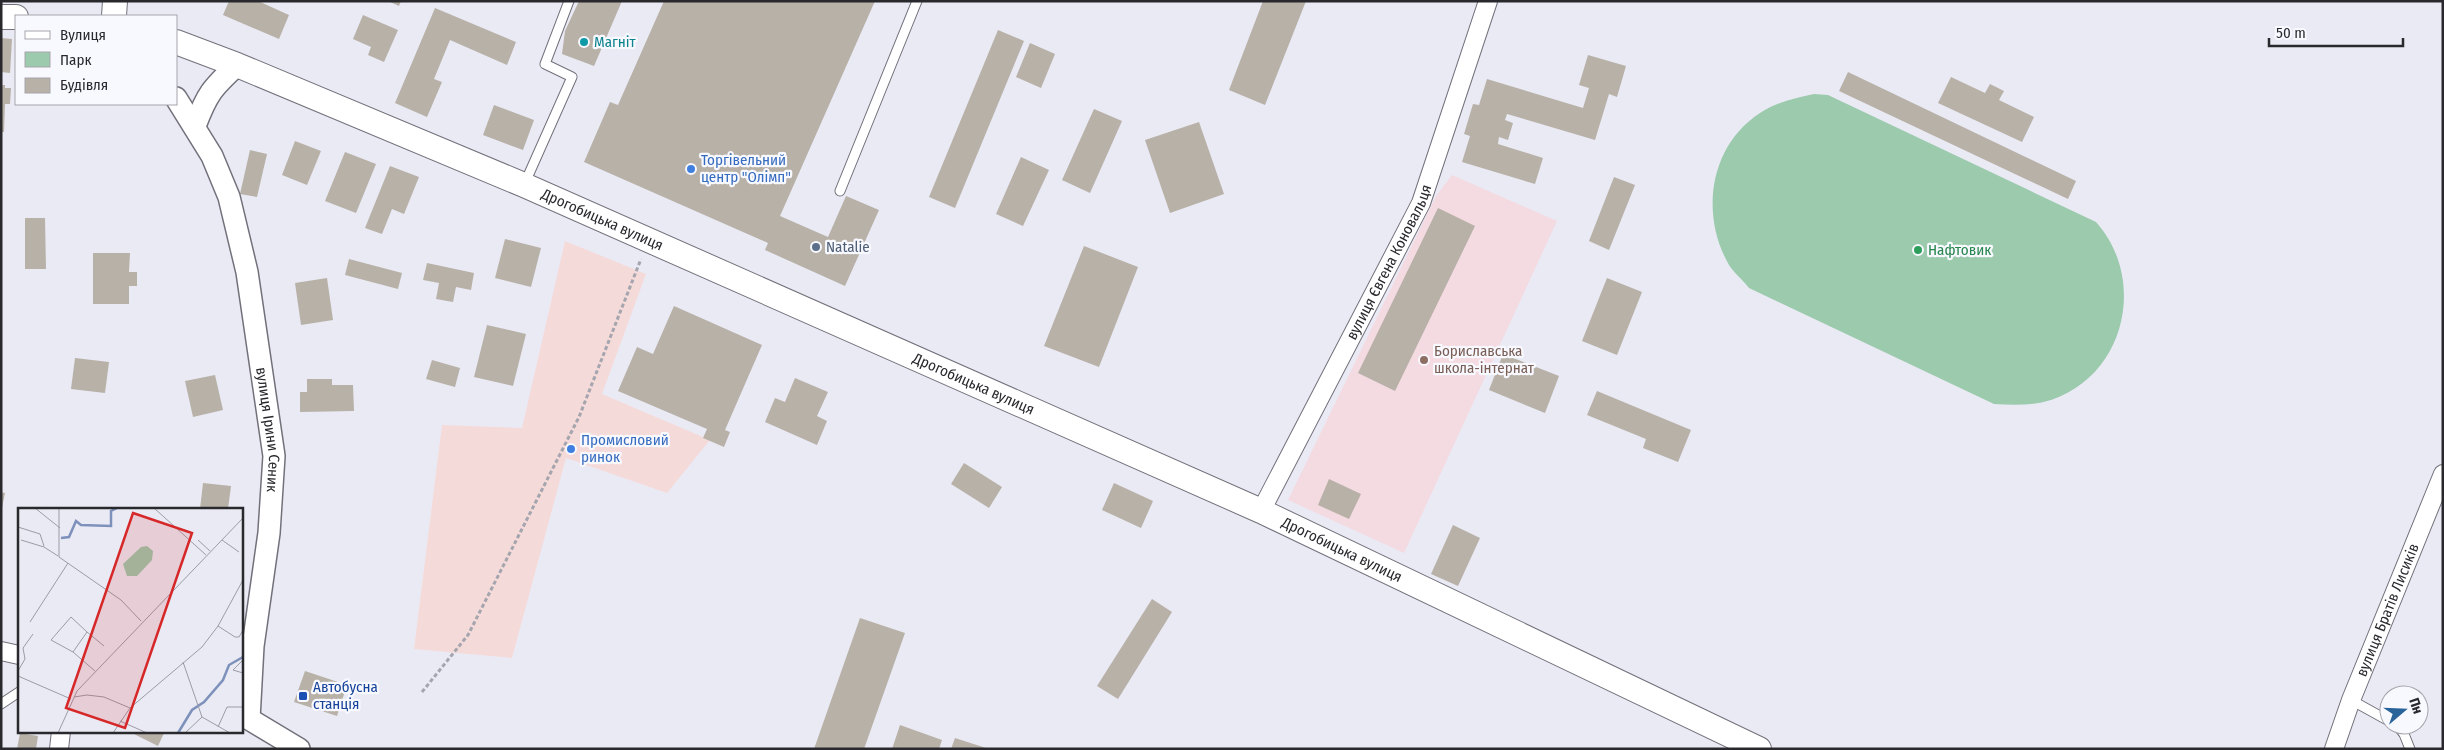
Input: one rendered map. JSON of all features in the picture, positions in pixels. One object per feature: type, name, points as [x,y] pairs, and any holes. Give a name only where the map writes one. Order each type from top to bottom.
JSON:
[{"type":"main road","points":[[114,15],[115,1]]},
{"type":"main road","points":[[1,17],[15,17]]},
{"type":"main road","name":"Дрогобицька вулиця","points":[[178,43],[237,65],[524,185],[1261,512],[1759,749]]},
{"type":"street","name":"вулиця Євгена Коновальця","points":[[1261,512],[1421,203],[1488,1]]},
{"type":"street","points":[[195,126],[207,96],[216,84],[237,65]]},
{"type":"street","name":"вулиця Ірини Сеник","points":[[178,101],[212,156],[229,196],[247,272],[274,456],[268,533],[245,718],[299,749]]},
{"type":"street","name":"вулиця Братів Лисиків","points":[[2334,749],[2351,700],[2443,474]]},
{"type":"street","points":[[1,651],[18,655]]},
{"type":"street","points":[[59,749],[61,732]]},
{"type":"lane","points":[[524,185],[572,77],[545,64],[569,1]]},
{"type":"lane","points":[[840,191],[917,1]]},
{"type":"lane","points":[[1,704],[18,693]]},
{"type":"lane","points":[[2351,700],[2379,715]]},
{"type":"lane","points":[[2404,735],[2410,749]]},
{"type":"path","points":[[422,692],[468,635],[579,417],[648,240]]},
{"type":"shaded area","name":"Бориславська школа-інтернат","points":[[1452,175],[1557,221],[1404,553],[1288,500],[1436,196]]},
{"type":"shaded area","name":"Промисловий ринок","points":[[565,241],[646,274],[602,394],[710,440],[667,493],[566,458],[512,658],[414,649],[442,425],[522,428]]},
{"type":"green space","name":"Нафтовик","points":[[1814,94],[1828,95],[2096,222],[2112,245],[2121,270],[2124,297],[2121,323],[2112,348],[2097,370],[2077,388],[2051,400],[2030,404],[1994,404],[1749,288],[1729,265],[1714,225],[1714,183],[1720,162],[1730,144],[1743,127],[1760,113],[1780,103]]},
{"type":"building","points":[[229,1],[258,1],[289,15],[279,39],[223,15]]},
{"type":"building","points":[[388,1],[401,1],[399,6]]},
{"type":"building","name":"Магніт","points":[[579,1],[622,1],[594,66],[562,54],[565,31]]},
{"type":"building","points":[[664,1],[875,1],[780,216],[828,237],[846,196],[879,210],[845,286],[765,250],[768,243],[584,162],[610,102],[618,105]]},
{"type":"building","points":[[1263,1],[1306,1],[1265,105],[1229,90]]},
{"type":"building","points":[[435,8],[516,42],[507,65],[450,40],[434,79],[442,82],[427,117],[395,103]]},
{"type":"building","points":[[363,15],[398,30],[384,62],[368,55],[371,47],[353,39]]},
{"type":"building","points":[[998,30],[1024,41],[955,208],[929,197]]},
{"type":"building","points":[[1,38],[12,39],[10,73],[1,72]]},
{"type":"building","points":[[1030,43],[1055,54],[1041,88],[1016,77]]},
{"type":"building","points":[[1588,55],[1626,66],[1617,97],[1609,94],[1595,140],[1507,114],[1505,120],[1513,123],[1508,140],[1499,137],[1498,144],[1543,158],[1535,184],[1462,162],[1470,136],[1464,134],[1473,104],[1479,105],[1487,79],[1583,108],[1589,88],[1579,85]]},
{"type":"building","points":[[1848,72],[2076,181],[2068,199],[1839,91]]},
{"type":"building","points":[[1951,77],[1985,93],[1990,84],[2004,91],[1999,100],[2034,117],[2022,142],[1938,103]]},
{"type":"building","points":[[1,85],[5,85],[5,88],[11,88],[10,104],[5,104],[4,132],[1,132]]},
{"type":"building","points":[[494,105],[534,120],[523,150],[483,135]]},
{"type":"building","points":[[1094,109],[1122,121],[1090,193],[1062,180]]},
{"type":"building","points":[[1199,122],[1224,194],[1170,213],[1145,140]]},
{"type":"building","points":[[295,141],[321,151],[307,185],[282,175]]},
{"type":"building","points":[[250,150],[267,154],[257,197],[240,194]]},
{"type":"building","points":[[345,152],[376,164],[356,213],[325,201]]},
{"type":"building","points":[[1021,157],[1049,170],[1023,226],[996,214]]},
{"type":"building","points":[[390,166],[419,177],[404,214],[392,209],[382,234],[365,228]]},
{"type":"building","points":[[1614,177],[1635,185],[1609,250],[1589,241]]},
{"type":"building","points":[[1438,208],[1475,226],[1395,391],[1358,373]]},
{"type":"building","points":[[25,218],[45,218],[46,269],[25,269]]},
{"type":"building","points":[[505,239],[541,248],[531,287],[495,278]]},
{"type":"building","points":[[1084,246],[1138,267],[1099,367],[1044,346]]},
{"type":"building","points":[[93,253],[130,253],[129,272],[137,272],[137,286],[129,286],[129,304],[93,304]]},
{"type":"building","points":[[349,259],[402,273],[398,289],[345,275]]},
{"type":"building","points":[[427,263],[474,273],[471,290],[456,287],[453,302],[436,299],[439,283],[423,280]]},
{"type":"building","points":[[327,278],[333,320],[301,325],[295,283]]},
{"type":"building","points":[[1607,278],[1642,292],[1617,355],[1582,341]]},
{"type":"building","points":[[674,306],[762,345],[725,430],[730,432],[724,447],[703,438],[707,429],[618,391],[637,347],[653,354]]},
{"type":"building","points":[[487,325],[526,334],[513,386],[474,377]]},
{"type":"building","points":[[1503,354],[1559,376],[1545,413],[1489,390]]},
{"type":"building","points":[[75,358],[109,362],[105,393],[71,389]]},
{"type":"building","points":[[432,360],[460,368],[455,387],[426,379]]},
{"type":"building","points":[[215,375],[223,410],[193,417],[185,381]]},
{"type":"building","points":[[795,378],[828,392],[817,416],[827,421],[817,445],[765,422],[775,398],[785,402]]},
{"type":"building","points":[[307,379],[332,379],[332,385],[353,385],[354,411],[300,412],[300,392],[307,392]]},
{"type":"building","points":[[1597,391],[1691,430],[1678,462],[1643,448],[1646,439],[1587,415]]},
{"type":"building","points":[[964,463],[1002,487],[989,508],[951,484]]},
{"type":"building","points":[[1329,479],[1361,494],[1349,519],[1318,505]]},
{"type":"building","points":[[203,483],[231,486],[228,508],[200,508]]},
{"type":"building","points":[[1114,483],[1153,501],[1141,528],[1102,510]]},
{"type":"building","points":[[1,492],[5,493],[2,508],[1,508]]},
{"type":"building","points":[[1453,525],[1480,538],[1458,586],[1431,574]]},
{"type":"building","points":[[1152,599],[1172,612],[1118,699],[1097,686]]},
{"type":"building","points":[[860,618],[905,633],[864,749],[814,749]]},
{"type":"building","points":[[305,671],[347,685],[337,716],[294,702]]},
{"type":"building","points":[[900,725],[942,740],[939,749],[892,749]]},
{"type":"building","points":[[130,732],[165,732],[158,746]]},
{"type":"building","points":[[20,733],[38,736],[36,749],[17,749]]},
{"type":"building","points":[[955,738],[986,748],[986,749],[951,749]]},
{"type":"place","name":"Магніт","points":[[584,42]]},
{"type":"place","name":"Торгівельний центр \"Олімп\"","points":[[691,169]]},
{"type":"place","name":"Natalie","points":[[816,247]]},
{"type":"place","name":"Нафтовик","points":[[1918,250]]},
{"type":"place","name":"Бориславська школа-інтернат","points":[[1424,360]]},
{"type":"place","name":"Промисловий ринок","points":[[571,449]]},
{"type":"place","name":"Автобусна станція","points":[[303,696]]}]
